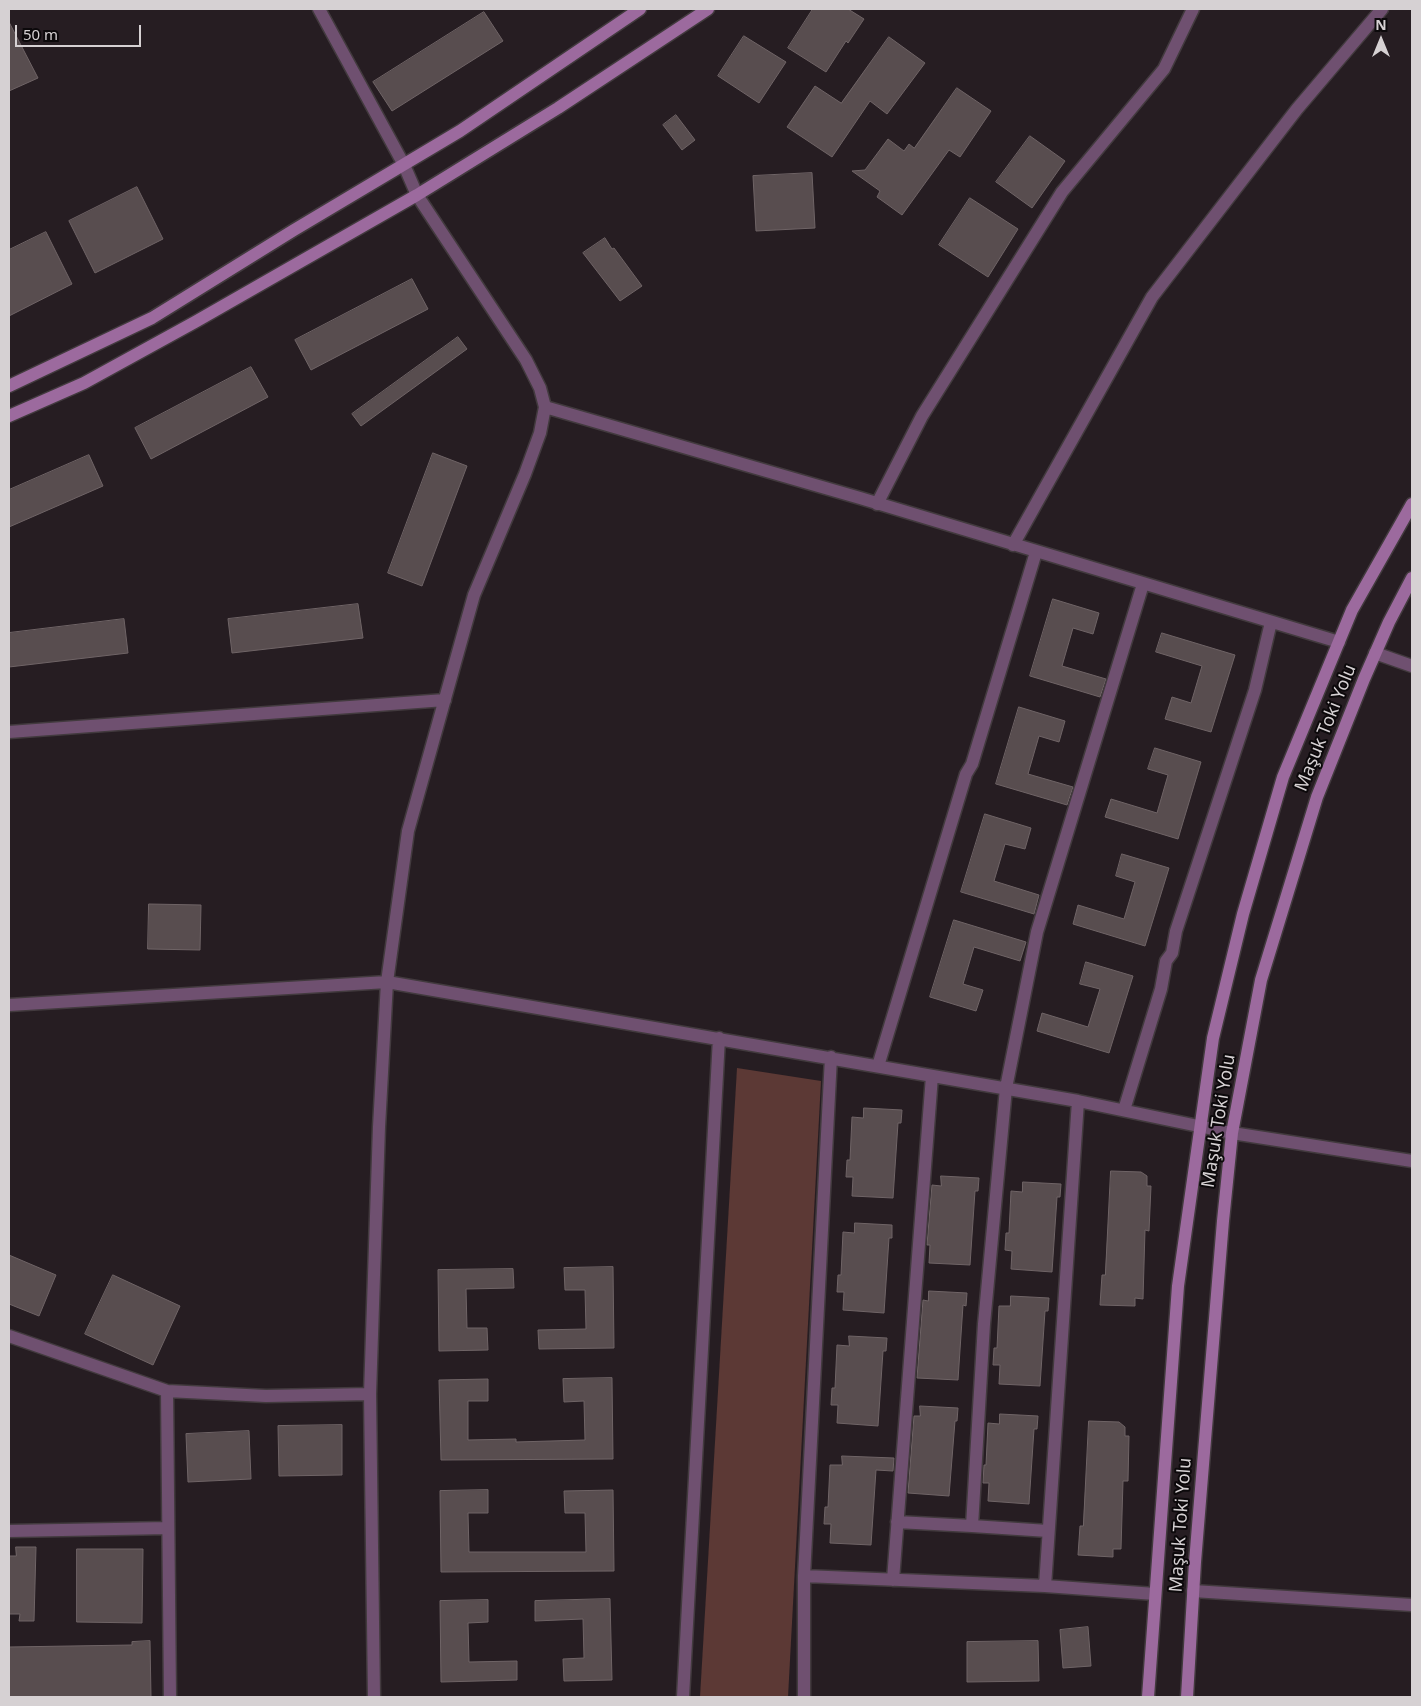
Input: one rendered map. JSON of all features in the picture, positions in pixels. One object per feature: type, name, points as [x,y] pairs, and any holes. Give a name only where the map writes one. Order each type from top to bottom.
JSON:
[{"type":"main road","points":[[9,386],[152,318],[294,230],[460,131],[640,9]]},
{"type":"main road","points":[[9,416],[92,379],[417,195],[558,108],[708,9]]},
{"type":"main road","points":[[1148,1697],[1178,1286],[1213,1038],[1243,914],[1283,778],[1352,610],[1412,504]]},
{"type":"main road","name":"Maşuk Toki Yolu","points":[[1187,1697],[1193,1591],[1222,1231],[1232,1134],[1261,980],[1317,797],[1388,622],[1412,578]]},
{"type":"street","points":[[320,9],[404,165],[417,195],[526,360],[540,388],[545,407],[540,433],[525,474],[474,596],[408,831],[387,982],[379,1127],[370,1394],[374,1697]]},
{"type":"street","points":[[877,504],[922,416],[1062,192],[1164,69],[1193,9]]},
{"type":"street","points":[[1013,545],[1152,297],[1297,109],[1382,9]]},
{"type":"street","points":[[545,407],[1339,642]]},
{"type":"street","points":[[878,1066],[966,774],[972,764],[1036,552]]},
{"type":"street","points":[[972,1526],[984,1324],[1006,1088],[1037,932],[1143,584]]},
{"type":"street","points":[[1124,1110],[1161,989],[1166,961],[1172,953],[1176,931],[1255,690],[1271,622]]},
{"type":"street","points":[[1375,653],[1412,666]]},
{"type":"street","points":[[9,732],[445,700]]},
{"type":"street","points":[[9,1005],[387,982],[1006,1088],[1124,1110],[1232,1134],[1412,1161]]},
{"type":"street","points":[[683,1697],[719,1038]]},
{"type":"street","points":[[804,1697],[804,1576],[830,1057]]},
{"type":"street","points":[[893,1580],[932,1076]]},
{"type":"street","points":[[1045,1586],[1078,1101]]},
{"type":"street","points":[[9,1336],[167,1391],[266,1396],[370,1394]]},
{"type":"street","points":[[167,1391],[170,1697]]},
{"type":"street","points":[[897,1522],[1048,1531]]},
{"type":"street","points":[[9,1531],[168,1528]]},
{"type":"street","points":[[804,1576],[1045,1586],[1155,1594]]},
{"type":"street","points":[[1193,1591],[1412,1605]]},
{"type":"shaded area","points":[[737,1068],[821,1081],[788,1697],[700,1697]]},
{"type":"building","points":[[813,9],[848,9],[864,19],[848,43],[846,41],[826,72],[788,48]]},
{"type":"building","points":[[484,12],[503,41],[392,111],[373,82]]},
{"type":"building","points":[[9,22],[38,78],[9,91]]},
{"type":"building","points":[[744,36],[786,62],[759,103],[718,76]]},
{"type":"building","points":[[889,37],[925,63],[887,114],[870,101],[832,157],[787,127],[815,86],[841,103]]},
{"type":"building","points":[[957,88],[991,111],[960,157],[949,150],[902,215],[877,197],[880,191],[852,171],[865,170],[888,139],[904,151],[909,144],[914,148]]},
{"type":"building","points":[[676,115],[695,140],[682,150],[663,125]]},
{"type":"building","points":[[1030,136],[1065,161],[1032,208],[996,182]]},
{"type":"building","points":[[812,173],[815,228],[756,231],[753,176]]},
{"type":"building","points":[[137,187],[163,239],[95,273],[69,221]]},
{"type":"building","points":[[970,198],[1018,229],[988,277],[939,245]]},
{"type":"building","points":[[46,232],[72,284],[9,316],[9,250]]},
{"type":"building","points":[[605,238],[642,286],[620,301],[583,253]]},
{"type":"building","points":[[412,279],[428,309],[311,370],[295,340]]},
{"type":"building","points":[[458,337],[467,349],[361,426],[352,414]]},
{"type":"building","points":[[251,367],[268,397],[151,459],[135,428]]},
{"type":"building","points":[[433,453],[467,466],[422,586],[388,573]]},
{"type":"building","points":[[89,455],[103,486],[9,527],[9,490]]},
{"type":"building","points":[[1053,599],[1099,613],[1093,634],[1073,628],[1062,666],[1106,679],[1100,697],[1030,676]]},
{"type":"building","points":[[358,604],[363,638],[232,653],[228,619]]},
{"type":"building","points":[[124,619],[128,653],[9,667],[9,633]]},
{"type":"building","points":[[1162,633],[1235,655],[1211,732],[1165,719],[1172,697],[1191,703],[1202,666],[1156,652]]},
{"type":"building","points":[[1019,707],[1065,721],[1059,742],[1039,736],[1028,774],[1073,787],[1067,805],[996,784]]},
{"type":"building","points":[[1155,748],[1201,762],[1178,839],[1105,817],[1111,799],[1157,813],[1168,775],[1148,769]]},
{"type":"building","points":[[985,814],[1031,828],[1025,849],[1005,844],[994,881],[1039,895],[1034,914],[961,892]]},
{"type":"building","points":[[1122,854],[1169,868],[1145,946],[1073,924],[1078,905],[1124,919],[1135,882],[1116,876]]},
{"type":"building","points":[[149,904],[201,905],[200,950],[148,949]]},
{"type":"building","points":[[954,920],[1026,942],[1020,961],[974,947],[963,984],[983,990],[976,1011],[930,997]]},
{"type":"building","points":[[1086,962],[1133,976],[1109,1053],[1037,1031],[1042,1013],[1088,1027],[1100,989],[1080,984]]},
{"type":"building","points":[[864,1108],[902,1110],[901,1123],[898,1123],[893,1198],[852,1196],[853,1177],[846,1177],[847,1160],[850,1160],[852,1117],[863,1118]]},
{"type":"building","points":[[1111,1171],[1141,1172],[1147,1176],[1147,1186],[1151,1186],[1149,1231],[1145,1230],[1143,1299],[1135,1298],[1135,1306],[1100,1305],[1102,1275],[1105,1275]]},
{"type":"building","points":[[941,1176],[979,1178],[978,1191],[975,1191],[970,1265],[929,1263],[930,1245],[927,1245],[932,1185],[941,1186]]},
{"type":"building","points":[[1023,1182],[1061,1184],[1060,1197],[1057,1197],[1052,1272],[1011,1269],[1012,1251],[1005,1250],[1006,1233],[1009,1233],[1011,1191],[1022,1192]]},
{"type":"building","points":[[855,1223],[892,1225],[892,1238],[889,1238],[884,1313],[843,1310],[844,1292],[837,1292],[838,1275],[841,1275],[843,1232],[854,1233]]},
{"type":"building","points":[[9,1255],[56,1275],[39,1316],[9,1304]]},
{"type":"building","points":[[613,1267],[614,1348],[539,1349],[538,1330],[586,1329],[585,1290],[565,1290],[564,1268]]},
{"type":"building","points":[[513,1269],[514,1288],[466,1289],[467,1328],[487,1328],[488,1350],[439,1351],[438,1270]]},
{"type":"building","points":[[113,1275],[180,1306],[153,1365],[85,1334]]},
{"type":"building","points":[[929,1291],[967,1293],[966,1306],[963,1305],[958,1380],[917,1378],[923,1300],[928,1301]]},
{"type":"building","points":[[1011,1296],[1049,1298],[1048,1311],[1045,1311],[1040,1386],[999,1384],[1000,1365],[993,1365],[994,1348],[997,1348],[999,1306],[1010,1306]]},
{"type":"building","points":[[849,1336],[887,1338],[886,1351],[883,1351],[878,1426],[837,1423],[838,1405],[831,1405],[832,1388],[835,1388],[837,1345],[849,1346]]},
{"type":"building","points":[[612,1378],[613,1459],[441,1460],[439,1380],[488,1379],[488,1401],[468,1401],[468,1440],[516,1439],[516,1442],[585,1440],[584,1401],[564,1402],[563,1379]]},
{"type":"building","points":[[920,1406],[958,1408],[957,1421],[955,1421],[949,1496],[908,1493],[914,1416],[920,1416]]},
{"type":"building","points":[[1000,1414],[1038,1416],[1037,1429],[1034,1429],[1029,1504],[988,1501],[989,1483],[983,1483],[988,1423],[999,1424]]},
{"type":"building","points":[[1089,1421],[1119,1422],[1125,1427],[1125,1436],[1129,1436],[1128,1481],[1123,1481],[1121,1549],[1113,1549],[1113,1557],[1078,1555],[1080,1526],[1083,1526]]},
{"type":"building","points":[[342,1425],[342,1475],[279,1476],[278,1426]]},
{"type":"building","points":[[249,1431],[251,1479],[188,1482],[186,1434]]},
{"type":"building","points":[[842,1456],[894,1458],[893,1471],[876,1470],[871,1545],[830,1543],[831,1524],[824,1524],[825,1507],[828,1507],[830,1465],[842,1465]]},
{"type":"building","points":[[488,1490],[488,1513],[468,1513],[469,1552],[586,1552],[585,1513],[565,1513],[564,1491],[613,1490],[614,1571],[441,1572],[440,1491]]},
{"type":"building","points":[[16,1547],[36,1547],[34,1621],[19,1621],[20,1614],[9,1614],[9,1556],[16,1556]]},
{"type":"building","points":[[77,1549],[143,1549],[142,1623],[77,1622]]},
{"type":"building","points":[[610,1599],[612,1680],[564,1681],[563,1659],[584,1658],[583,1619],[535,1621],[535,1601]]},
{"type":"building","points":[[488,1600],[488,1622],[468,1623],[469,1662],[517,1661],[517,1680],[441,1682],[440,1601]]},
{"type":"building","points":[[1088,1627],[1091,1666],[1063,1668],[1060,1630]]},
{"type":"building","points":[[150,1641],[151,1697],[9,1697],[9,1647],[132,1645],[132,1642]]},
{"type":"building","points":[[1038,1641],[1039,1681],[967,1682],[967,1642]]}]
